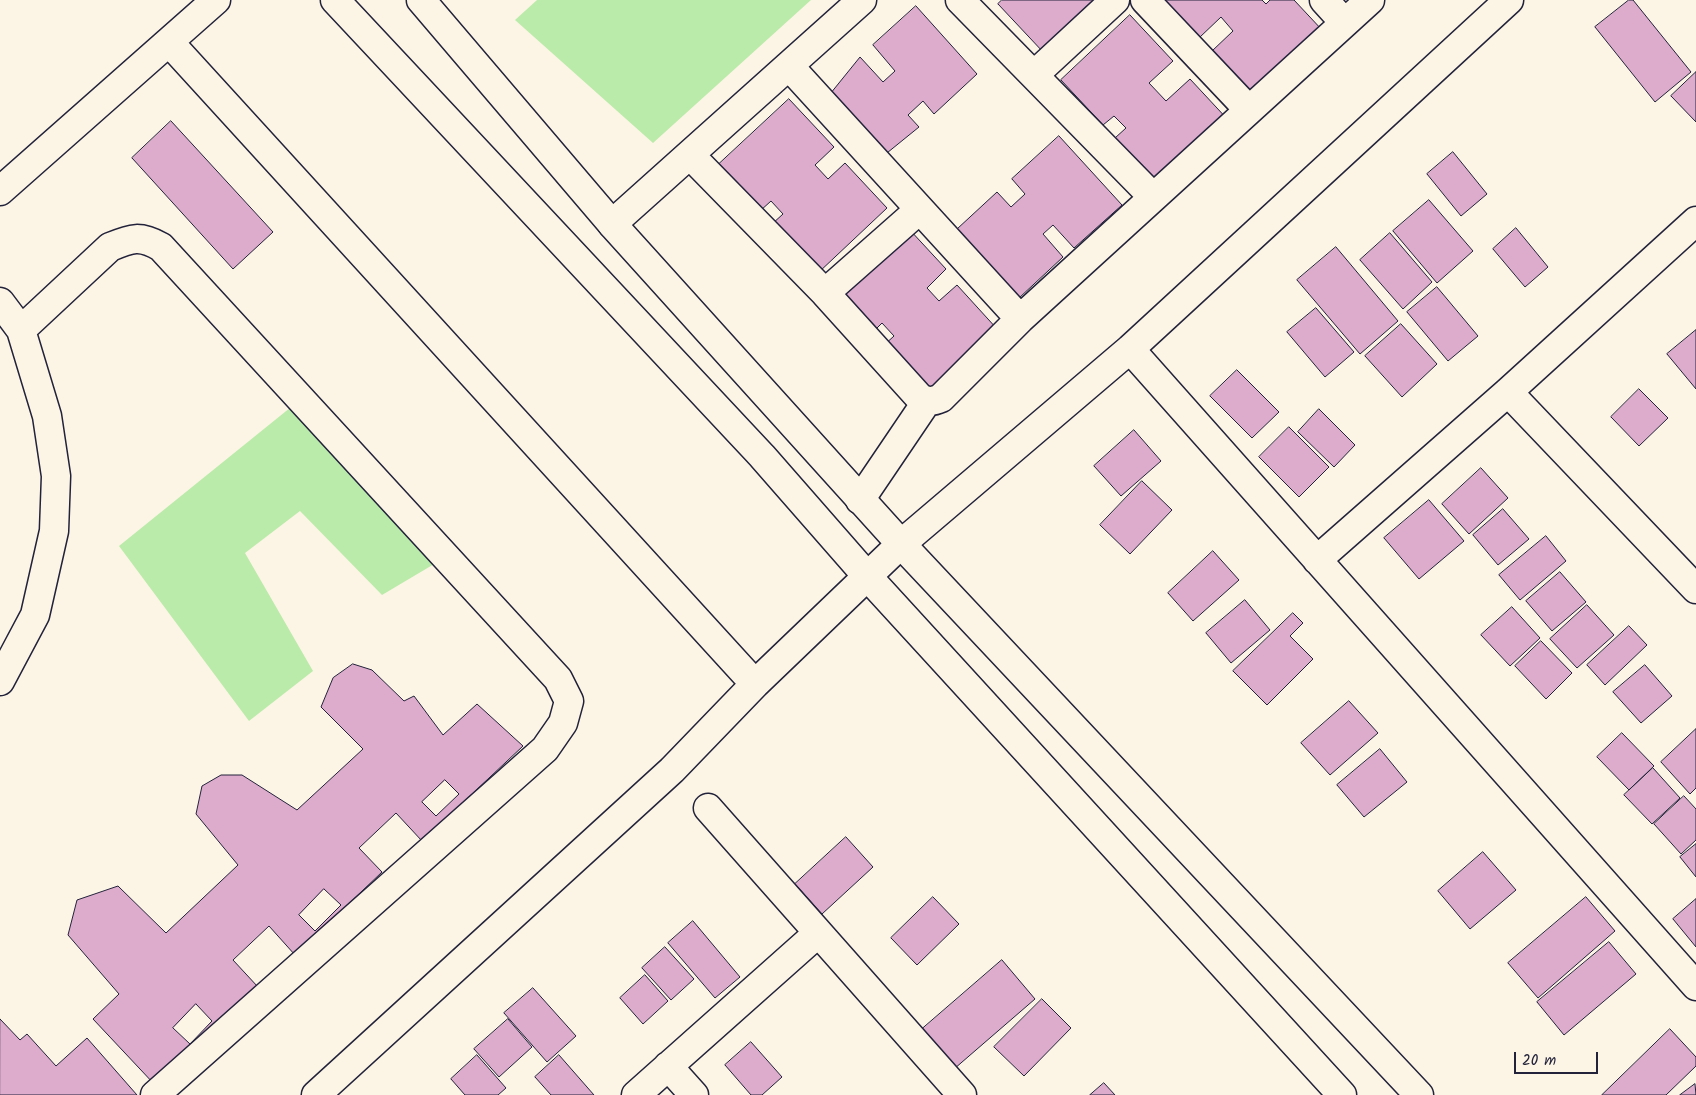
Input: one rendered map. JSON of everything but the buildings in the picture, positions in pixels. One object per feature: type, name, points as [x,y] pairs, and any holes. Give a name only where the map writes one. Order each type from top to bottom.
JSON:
[{"type":"street","points":[[0,192],[216,0]]},
{"type":"street","points":[[335,0],[762,456],[867,576],[1342,1095]]},
{"type":"street","points":[[421,0],[612,224],[900,544],[1419,1095]]},
{"type":"street","points":[[612,224],[862,0]]},
{"type":"street","points":[[960,0],[1154,197]]},
{"type":"street","points":[[1034,75],[1115,0]]},
{"type":"street","points":[[1145,0],[1249,110]]},
{"type":"street","points":[[1324,0],[1344,22]]},
{"type":"street","points":[[690,154],[825,293],[919,397],[927,401],[934,401],[941,398],[1020,319],[1370,0]]},
{"type":"street","points":[[316,1095],[672,770],[756,684],[900,544],[1130,349],[1509,0]]},
{"type":"street","points":[[169,42],[756,684]]},
{"type":"street","points":[[789,66],[1020,319]]},
{"type":"street","points":[[825,293],[919,210]]},
{"type":"street","points":[[1317,560],[1508,392],[1696,221]]},
{"type":"street","points":[[21,330],[110,247],[128,240],[145,238],[161,247],[558,679],[568,701],[563,722],[545,749],[155,1095]]},
{"type":"street","points":[[0,302],[21,330],[47,416],[56,476],[54,531],[35,614],[0,681]]},
{"type":"street","points":[[1130,349],[1696,986]]},
{"type":"street","points":[[1508,392],[1694,583]]},
{"type":"street","points":[[860,500],[927,401]]},
{"type":"street","points":[[708,808],[817,934],[962,1095]]},
{"type":"street","points":[[636,1095],[817,934]]},
{"type":"street","points":[[668,1066],[694,1095]]},
{"type":"green space","points":[[537,0],[811,0],[653,143],[515,20]]},
{"type":"green space","points":[[301,399],[446,557],[382,595],[300,511],[245,553],[313,671],[249,721],[119,546]]}]
